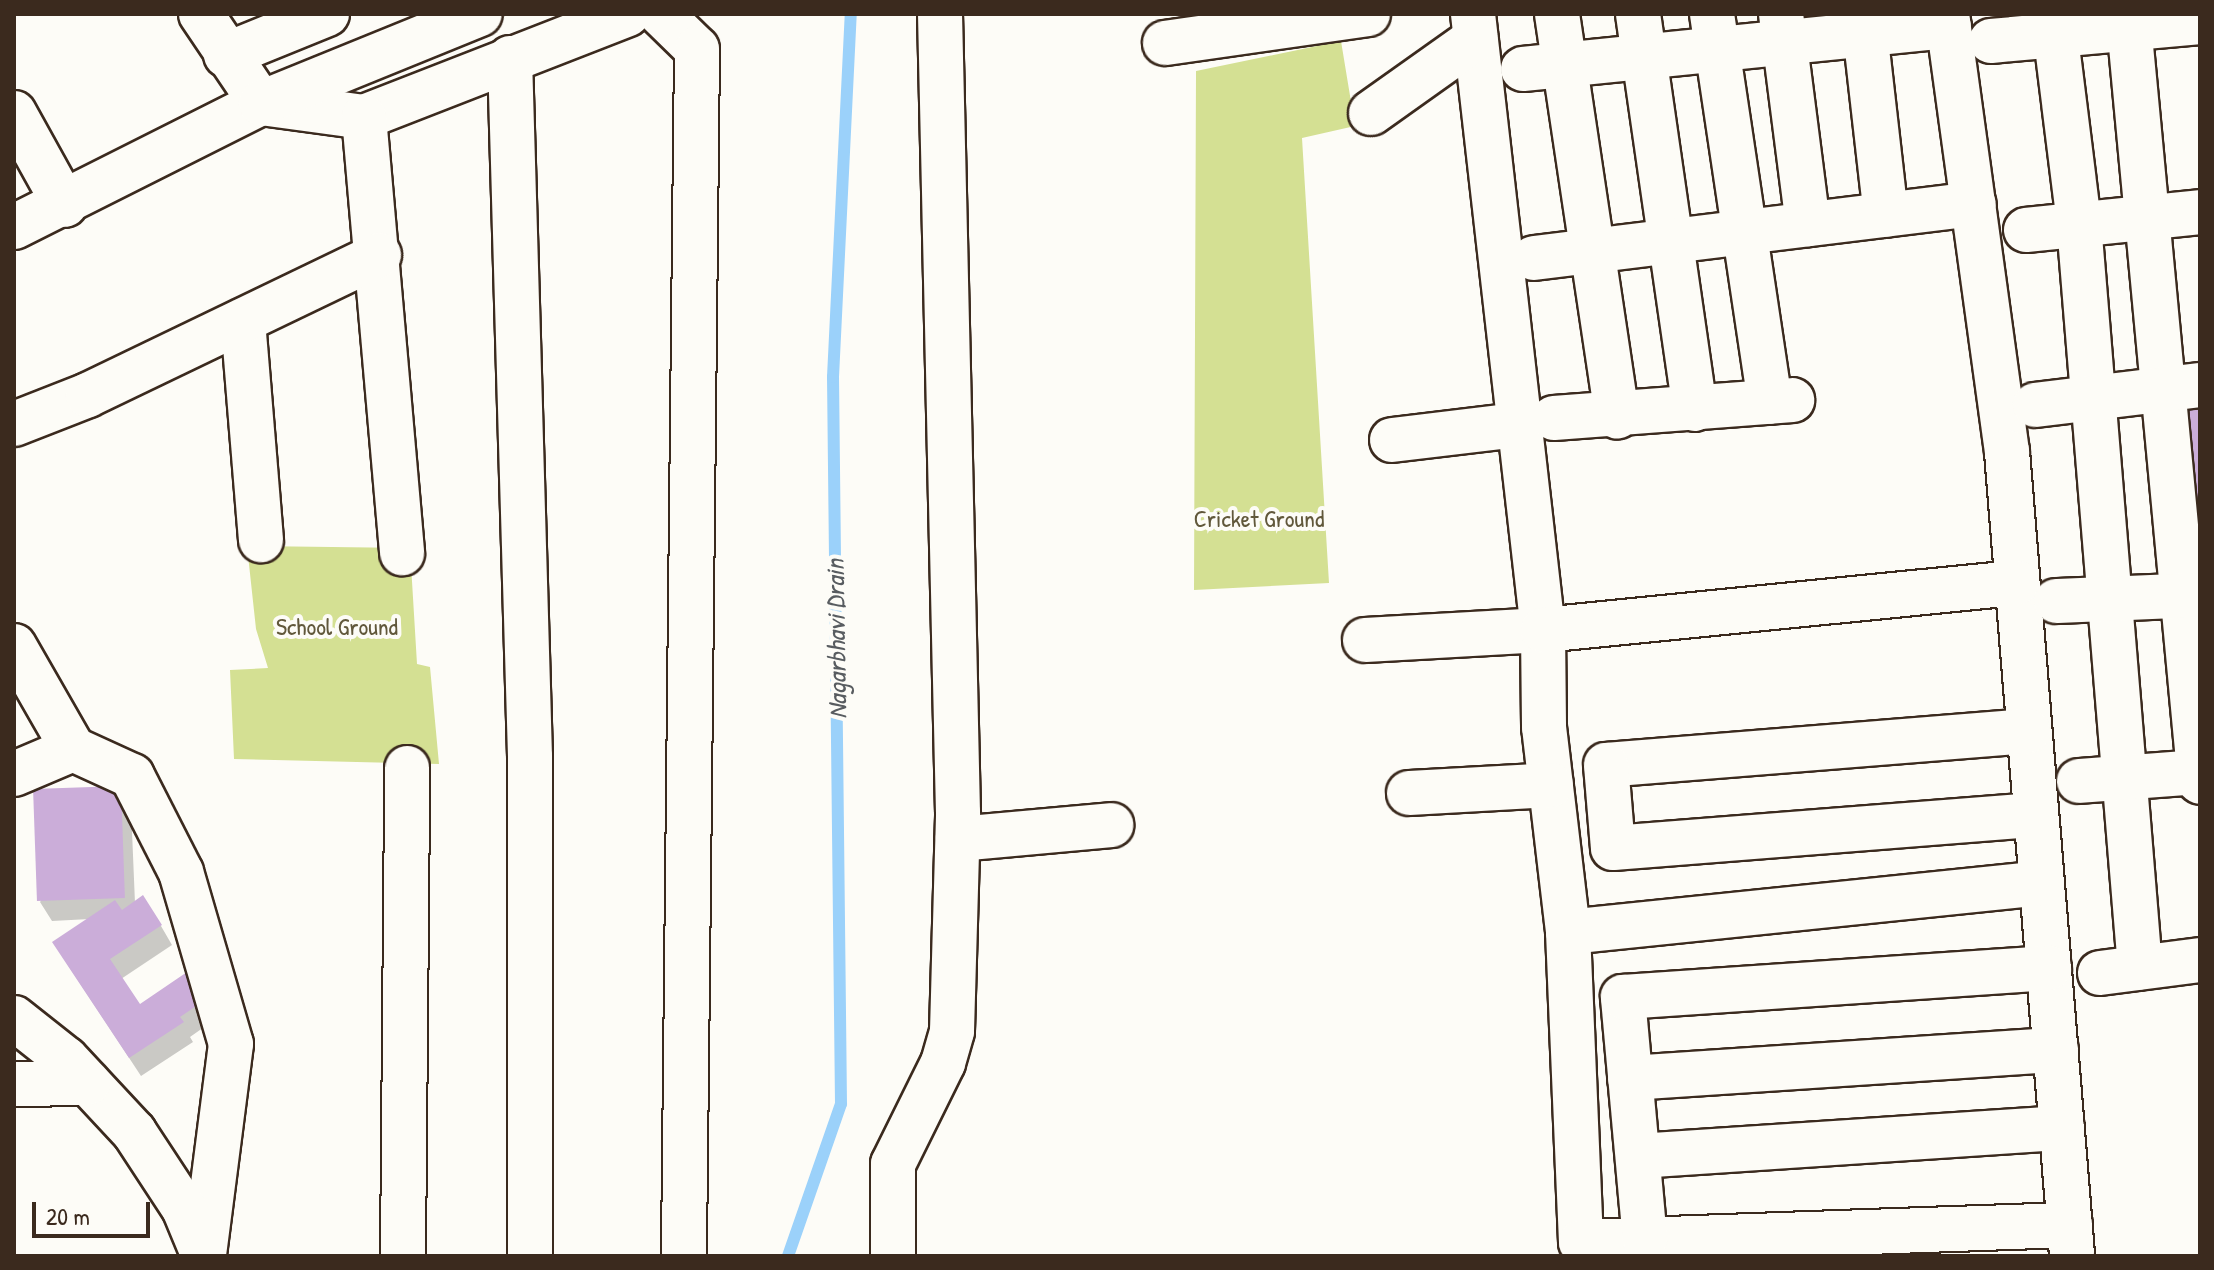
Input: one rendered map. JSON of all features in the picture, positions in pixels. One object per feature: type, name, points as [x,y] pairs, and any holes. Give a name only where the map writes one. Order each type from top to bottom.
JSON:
[{"type":"street","points":[[201,14],[261,103],[364,117],[628,14]]},
{"type":"street","points":[[226,55],[327,14]]},
{"type":"street","points":[[14,227],[65,205],[261,103],[480,14]]},
{"type":"street","points":[[661,14],[697,49],[684,1256]]},
{"type":"street","points":[[893,1256],[893,1164],[943,1063],[952,1031],[958,839],[940,14]]},
{"type":"street","points":[[1165,43],[1368,14]]},
{"type":"street","points":[[1557,14],[1617,417]]},
{"type":"street","points":[[1638,14],[1695,409]]},
{"type":"street","points":[[1991,41],[2054,25],[2200,18]]},
{"type":"street","points":[[1474,26],[1536,422],[1551,785],[1568,932],[1581,1242],[2071,1241],[2007,452],[1948,20],[1715,32],[1645,56],[1523,69]]},
{"type":"street","points":[[2129,22],[2148,217],[2182,387],[2200,782]]},
{"type":"street","points":[[1864,24],[1886,215]]},
{"type":"street","points":[[2054,25],[2079,224],[2124,778],[2120,970],[2200,960]]},
{"type":"street","points":[[1371,113],[1474,26]]},
{"type":"street","points":[[1783,28],[1808,224]]},
{"type":"street","points":[[1392,440],[1536,422],[1781,401],[1745,232],[1715,32]]},
{"type":"street","points":[[510,58],[530,742],[530,1256]]},
{"type":"street","points":[[14,113],[65,205]]},
{"type":"street","points":[[364,117],[379,255],[402,553]]},
{"type":"street","points":[[1534,258],[1974,204]]},
{"type":"street","points":[[2026,230],[2200,212]]},
{"type":"street","points":[[14,424],[88,395],[379,255]]},
{"type":"street","points":[[243,321],[261,540]]},
{"type":"street","points":[[2035,405],[2182,387]]},
{"type":"street","points":[[1365,640],[1543,630],[2017,583]]},
{"type":"street","points":[[2056,601],[2191,596]]},
{"type":"street","points":[[14,646],[73,749],[132,776],[181,872],[231,1044],[204,1256]]},
{"type":"street","points":[[2028,731],[1606,765],[1613,848],[2035,815]]},
{"type":"street","points":[[14,774],[73,749]]},
{"type":"street","points":[[403,1256],[407,768]]},
{"type":"street","points":[[2079,781],[2200,772]]},
{"type":"street","points":[[1409,793],[1551,785]]},
{"type":"street","points":[[958,839],[1111,825]]},
{"type":"street","points":[[1568,932],[2041,883]]},
{"type":"street","points":[[1645,1240],[1623,997],[2049,968]]},
{"type":"street","points":[[14,1018],[88,1083],[134,1132],[184,1208],[204,1256]]},
{"type":"street","points":[[1630,1078],[2056,1050]]},
{"type":"street","points":[[14,1084],[88,1083]]},
{"type":"street","points":[[1638,1156],[2062,1128]]},
{"type":"green space","name":"Cricket Ground","points":[[1341,41],[1355,126],[1302,138],[1329,583],[1194,590],[1196,71]]},
{"type":"green space","name":"School Ground","points":[[247,546],[410,548],[417,664],[430,667],[439,764],[234,759],[230,670],[268,668],[256,629]]},
{"type":"building","points":[[2200,387],[2200,557],[2174,390]]},
{"type":"building","points":[[121,786],[125,898],[37,901],[33,789]]},
{"type":"building","points":[[143,895],[162,925],[110,959],[140,1004],[190,970],[208,998],[180,1017],[184,1022],[129,1058],[52,942],[115,900],[122,910]]},
{"type":"waterway","name":"Nagarbhavi Drain","points":[[788,1256],[841,1104],[833,377],[851,14]]}]
